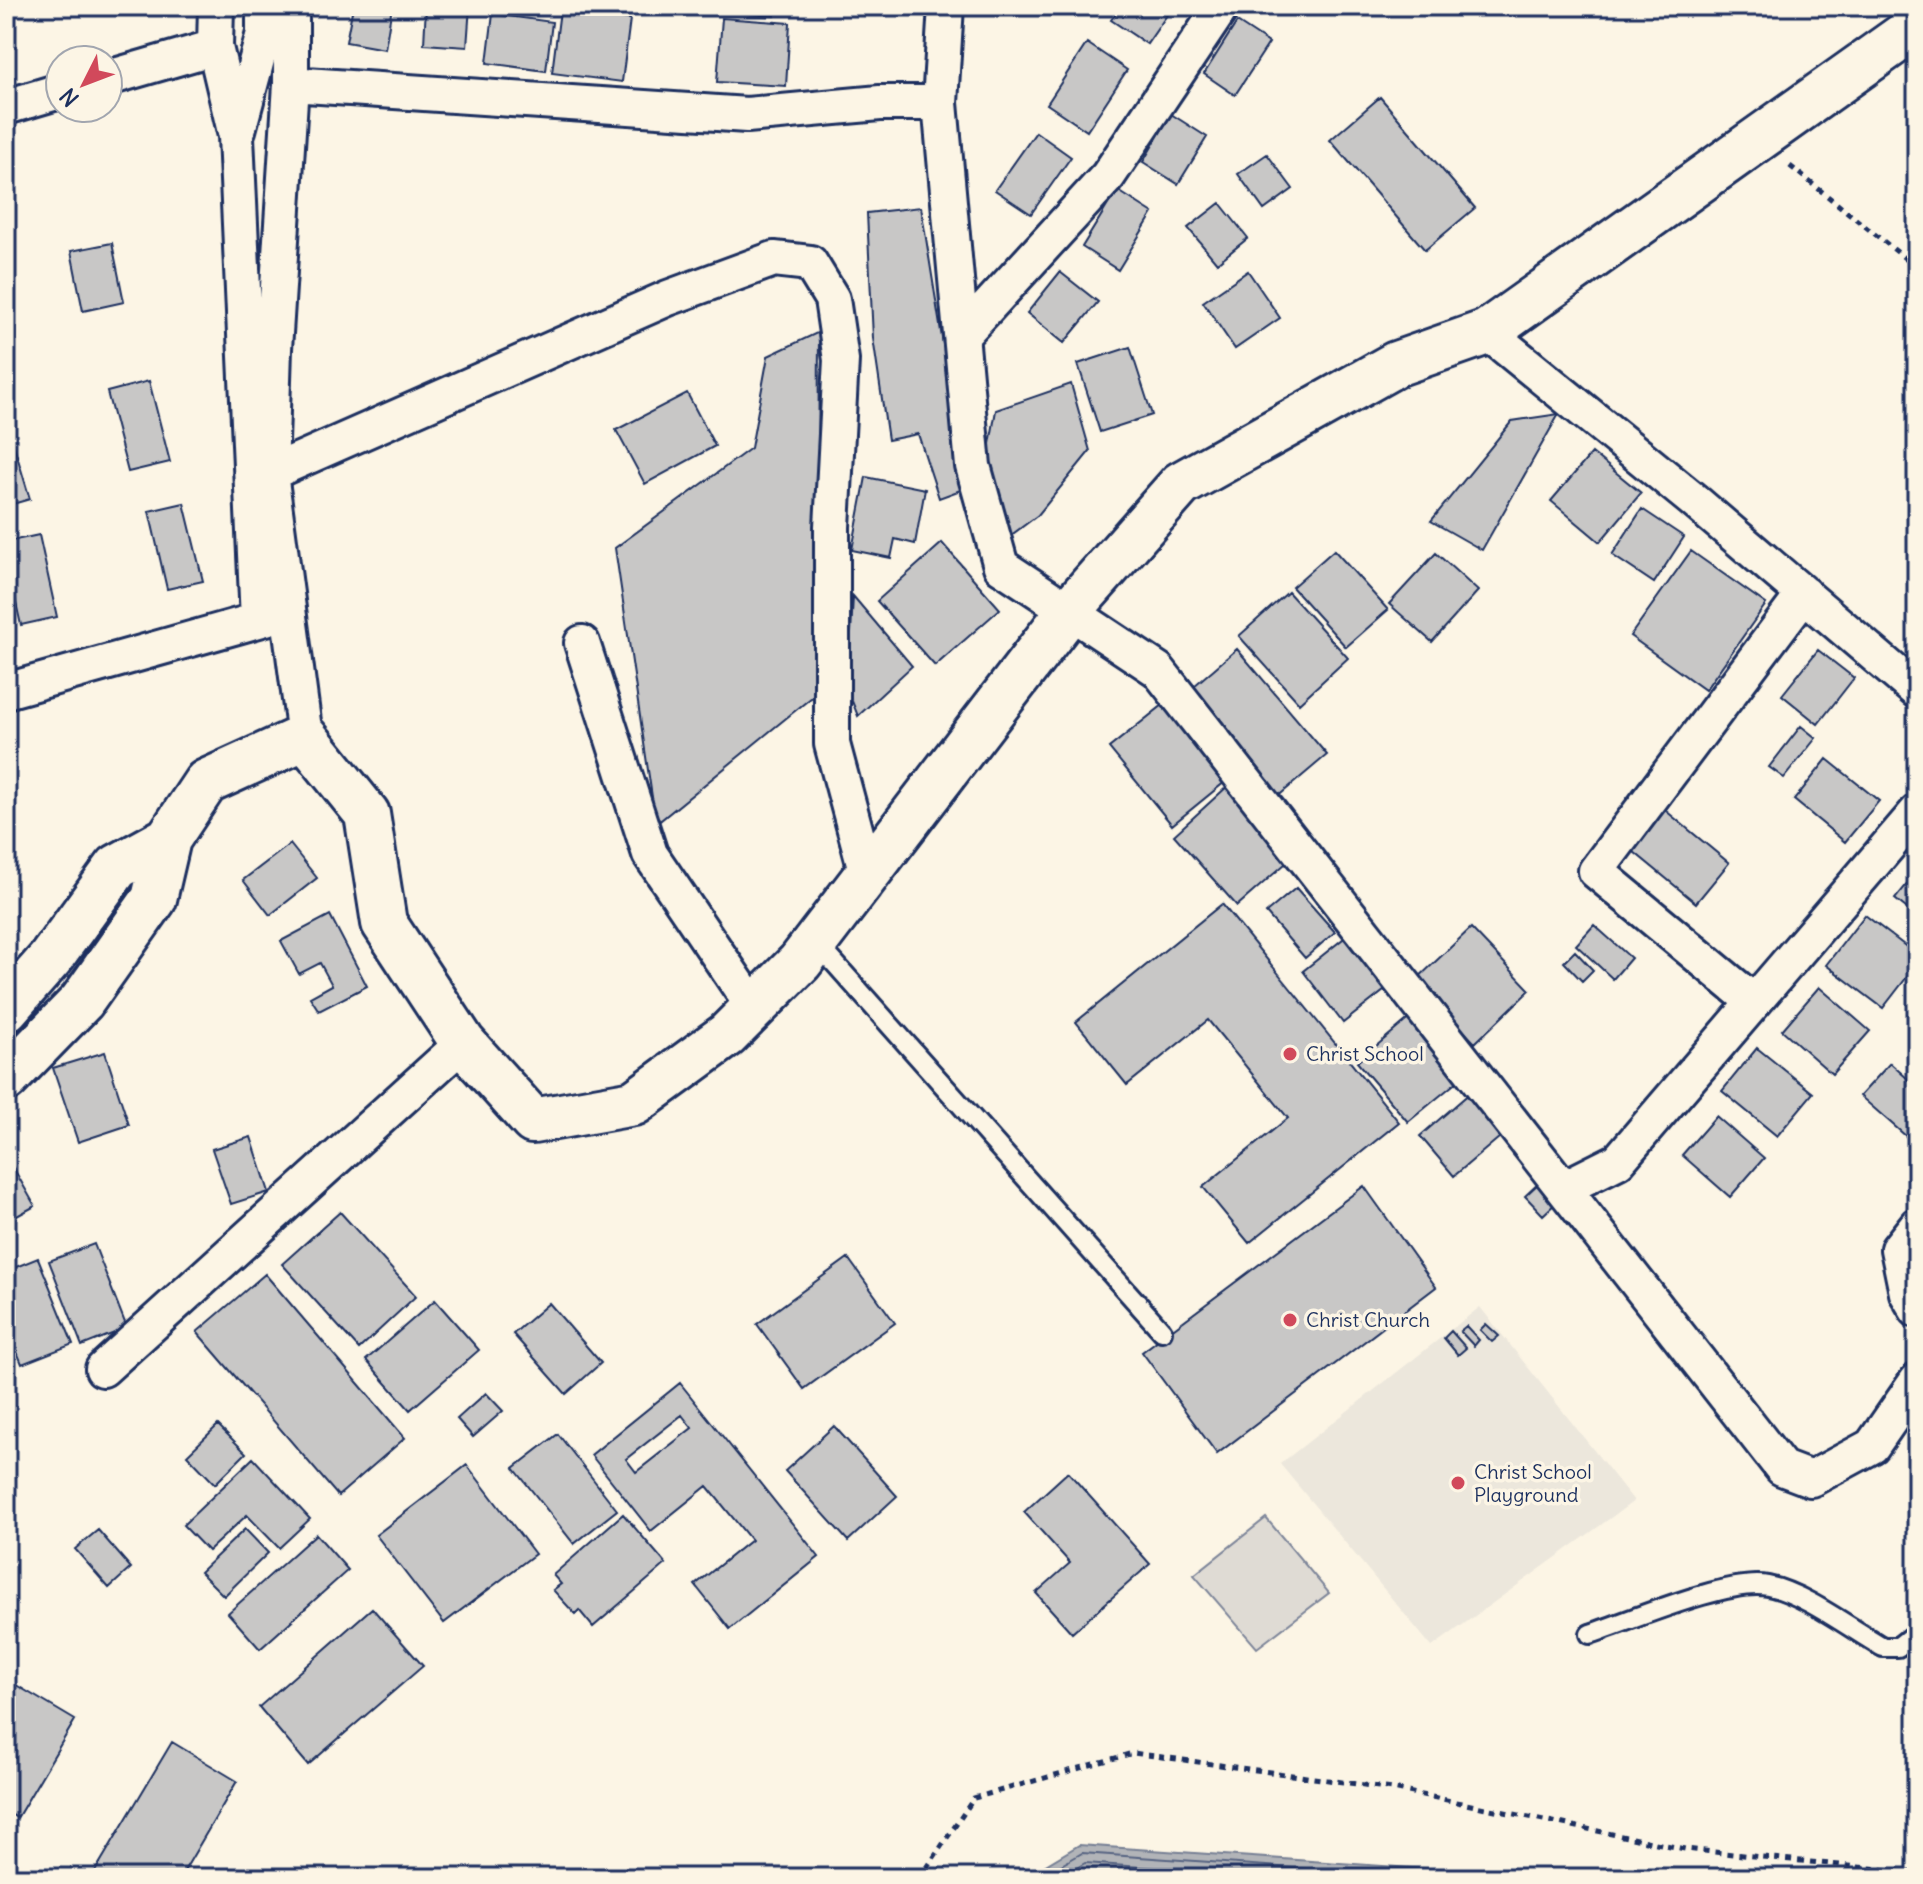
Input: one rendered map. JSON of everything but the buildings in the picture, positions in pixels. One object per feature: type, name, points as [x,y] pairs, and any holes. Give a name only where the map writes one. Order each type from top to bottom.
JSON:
[{"type":"main road","points":[[6,1079],[82,1001],[154,899],[168,839],[206,782],[305,737],[367,814],[384,923],[463,1043],[533,1121],[634,1103],[727,1035],[815,941],[1069,611],[1181,484],[1396,364],[1487,332],[1917,26]]},
{"type":"main road","points":[[6,1009],[50,959],[117,867],[168,839]]},
{"type":"street","points":[[216,6],[215,47],[236,136],[273,616],[305,737]]},
{"type":"street","points":[[236,136],[264,33],[264,6]]},
{"type":"street","points":[[273,616],[270,473],[274,349],[291,84],[291,6]]},
{"type":"street","points":[[946,6],[940,103],[964,333],[973,466],[1001,566],[1158,670],[1782,1468],[1811,1479],[1872,1446],[1917,1381]]},
{"type":"street","points":[[964,333],[1108,176],[1222,6]]},
{"type":"street","points":[[124,73],[215,47]]},
{"type":"street","points":[[291,84],[747,115],[880,103],[940,103]]},
{"type":"street","points":[[6,107],[44,96]]},
{"type":"street","points":[[270,473],[668,298],[774,259],[810,263],[832,299],[841,360],[832,527],[832,744],[867,874]]},
{"type":"street","points":[[1487,332],[1917,691]]},
{"type":"street","points":[[1754,1002],[1596,871],[1804,594]]},
{"type":"street","points":[[6,691],[273,616]]},
{"type":"street","points":[[582,643],[650,854],[754,1008]]},
{"type":"street","points":[[1564,1188],[1618,1161],[1917,812]]},
{"type":"street","points":[[103,1369],[463,1043]]},
{"type":"street","points":[[1917,1225],[1898,1249],[1907,1293],[1917,1310]]},
{"type":"lane","points":[[815,941],[1162,1331]]},
{"type":"lane","points":[[1590,1634],[1708,1595],[1750,1585],[1782,1590],[1883,1647],[1898,1647],[1917,1632]]},
{"type":"path","points":[[1756,139],[1917,268]]},
{"type":"path","points":[[920,1878],[974,1798],[1133,1753],[1393,1789],[1685,1849],[1917,1873]]},
{"type":"shaded area","name":"Christ School Playground","points":[[1480,1307],[1634,1501],[1432,1647],[1280,1464]]},
{"type":"shaded area","points":[[1266,1518],[1329,1593],[1257,1648],[1194,1575]]},
{"type":"water","points":[[1079,1845],[1469,1872],[1503,1878],[1024,1878]]},
{"type":"place","name":"Christ School","points":[[1290,1054]]},
{"type":"place","name":"Christ Church","points":[[1290,1320]]},
{"type":"place","name":"Christ School Playground","points":[[1458,1483]]}]
